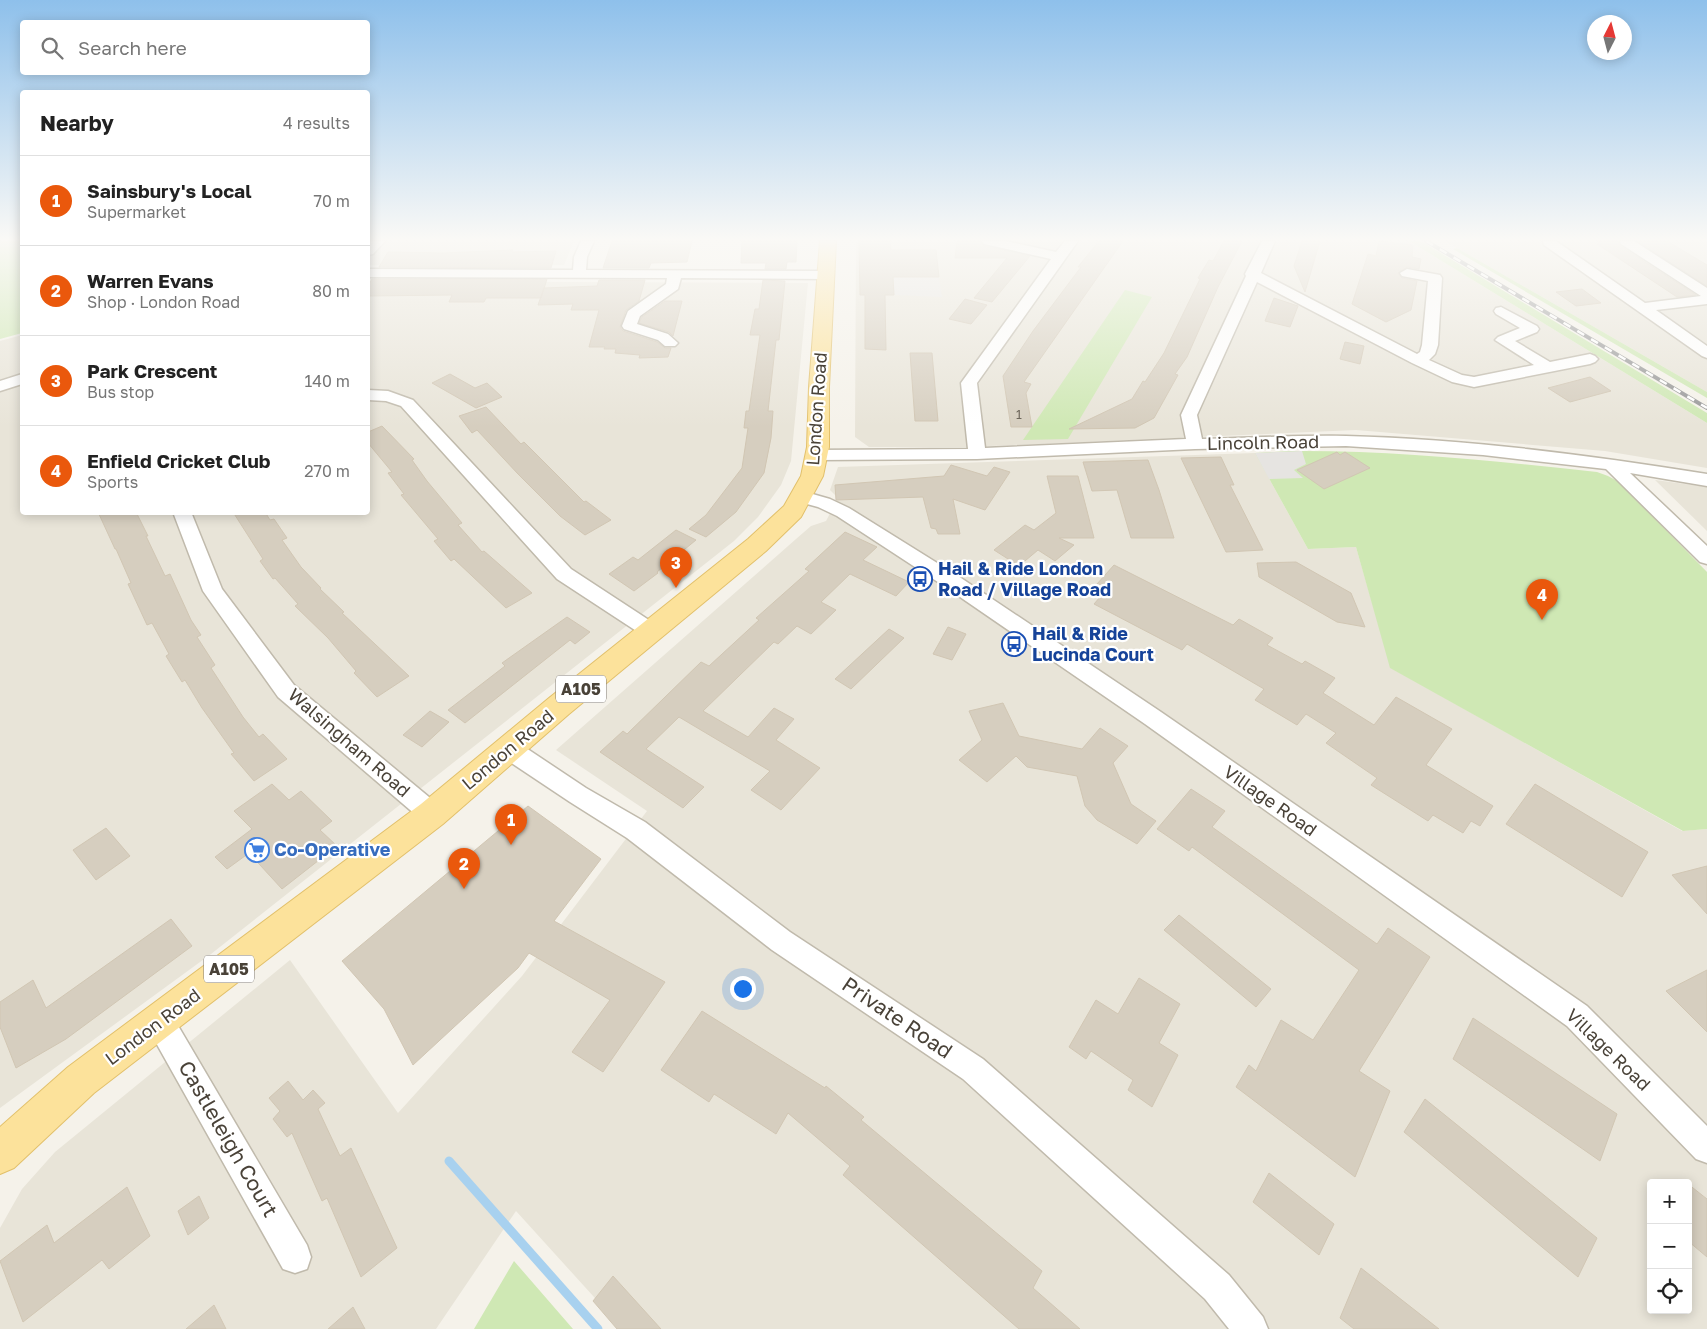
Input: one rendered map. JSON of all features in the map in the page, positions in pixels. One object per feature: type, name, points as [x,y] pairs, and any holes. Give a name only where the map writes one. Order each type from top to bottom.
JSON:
[{"type":"main road","name":"London Road","points":[[0,1154],[81,1080],[432,814],[769,535],[793,511],[812,476],[816,455],[824,303]]},
{"type":"street","points":[[649,303],[633,314],[629,326],[663,336],[670,343]]},
{"type":"street","points":[[977,454],[969,383],[1026,303]]},
{"type":"street","points":[[1195,444],[1189,415],[1239,303]]},
{"type":"street","points":[[1308,303],[1417,360],[1458,379],[1474,382],[1590,359]]},
{"type":"street","points":[[1417,360],[1427,354],[1430,345],[1433,303]]},
{"type":"street","points":[[1634,303],[1707,352]]},
{"type":"street","points":[[1641,308],[1682,303]]},
{"type":"street","points":[[1502,310],[1532,329],[1503,340],[1547,367]]},
{"type":"street","points":[[0,386],[20,380]]},
{"type":"street","points":[[370,395],[388,396],[407,403],[564,574],[651,631]]},
{"type":"street","name":"Lincoln Road","points":[[816,455],[977,454],[1195,444],[1346,441],[1483,450],[1611,464],[1707,480]]},
{"type":"street","points":[[1611,464],[1707,557]]},
{"type":"street","name":"Village Road","points":[[802,497],[824,503],[843,512],[951,581],[1161,724],[1577,1016],[1707,1148]]},
{"type":"street","name":"Walsingham Road","points":[[183,515],[213,591],[286,691],[432,814]]},
{"type":"street","name":"Private Road","points":[[509,749],[578,795],[636,830],[781,941],[973,1069],[1217,1287],[1251,1329]]},
{"type":"street","name":"Castleleigh Court","points":[[160,1022],[295,1257]]},
{"type":"shaded area","points":[[370,303],[806,303],[791,461],[781,485],[758,517],[734,541],[211,954],[0,1108],[0,341],[20,336],[20,515],[370,515]]},
{"type":"shaded area","points":[[856,303],[1511,303],[1707,423],[1707,468],[1605,451],[1356,430],[969,447],[869,447],[855,437]]},
{"type":"shaded area","points":[[1553,303],[1707,303],[1707,392]]},
{"type":"shaded area","points":[[1302,451],[1306,464],[1294,470],[1303,478],[1269,479],[1255,453]]},
{"type":"shaded area","points":[[1255,453],[1308,549],[1356,547],[1391,668],[1682,831],[1707,829],[1707,1329],[623,1329],[516,1211],[436,1329],[0,1329],[0,1228],[22,1189],[55,1152],[290,960],[398,1113],[522,976],[647,811],[556,750],[811,526],[826,521],[838,498],[830,490],[838,467]]},
{"type":"shaded area","points":[[1655,480],[1707,487],[1707,531]]},
{"type":"green space","points":[[0,303],[20,303],[20,334],[0,339]]},
{"type":"green space","points":[[1116,303],[1148,303],[1068,439],[1023,440]]},
{"type":"green space","points":[[1511,303],[1524,303],[1707,413],[1707,423]]},
{"type":"green space","points":[[1545,303],[1553,303],[1707,392],[1707,398]]},
{"type":"green space","points":[[1290,451],[1367,452],[1482,460],[1597,472],[1619,482],[1707,572],[1707,829],[1683,831],[1390,668],[1356,547],[1308,549],[1255,453]]},
{"type":"green space","points":[[514,1261],[573,1329],[474,1329]]},
{"type":"building","points":[[539,303],[636,303],[626,310],[620,327],[623,331],[657,342],[665,348],[671,348],[668,357],[639,358],[640,355],[615,353],[616,349],[589,347],[599,310],[571,310],[573,304],[538,305]]},
{"type":"building","points":[[662,303],[681,303],[673,336],[669,332],[639,323],[642,317]]},
{"type":"building","points":[[760,303],[783,303],[779,340],[776,340],[768,411],[773,411],[771,438],[764,473],[736,512],[706,537],[689,529],[706,515],[742,468],[748,428],[744,428],[746,411],[749,411],[760,335],[750,335],[755,309],[759,309]]},
{"type":"building","points":[[865,303],[885,303],[886,350],[865,349]]},
{"type":"building","points":[[962,303],[987,305],[971,324],[949,319]]},
{"type":"building","points":[[1054,303],[1079,303],[1024,382],[1031,384],[1026,393],[1032,427],[1011,427],[1003,376]]},
{"type":"building","points":[[1188,303],[1211,303],[1187,357],[1175,374],[1178,375],[1154,418],[1135,428],[1069,429],[1132,399],[1164,353]]},
{"type":"building","points":[[1272,303],[1289,303],[1298,306],[1290,327],[1265,321]]},
{"type":"building","points":[[1412,303],[1411,310],[1386,322],[1352,304]]},
{"type":"building","points":[[1572,303],[1601,303],[1576,306]]},
{"type":"building","points":[[1345,342],[1364,346],[1360,364],[1340,359]]},
{"type":"building","points":[[910,353],[932,353],[938,421],[915,421]]},
{"type":"building","points":[[450,374],[475,388],[487,383],[502,397],[476,408],[432,383]]},
{"type":"building","points":[[1590,377],[1611,391],[1570,402],[1548,388]]},
{"type":"building","points":[[486,407],[521,444],[524,442],[584,502],[586,501],[611,520],[585,535],[560,516],[477,430],[472,433],[459,416]]},
{"type":"building","points":[[382,426],[414,459],[412,460],[427,481],[462,523],[458,525],[482,552],[484,551],[532,593],[506,608],[454,559],[451,561],[434,541],[438,539],[401,495],[404,494],[388,473],[392,472],[370,445],[370,431]]},
{"type":"building","points":[[1337,452],[1340,455],[1345,452],[1370,468],[1324,489],[1297,470]]},
{"type":"building","points":[[1221,457],[1234,485],[1230,485],[1263,550],[1226,552],[1181,458]]},
{"type":"building","points":[[1148,460],[1174,538],[1131,538],[1117,490],[1092,491],[1083,462]]},
{"type":"building","points":[[951,465],[987,476],[994,467],[1010,472],[985,510],[953,499],[960,534],[938,534],[936,529],[931,528],[923,497],[836,500],[835,485],[944,476]]},
{"type":"building","points":[[1047,476],[1078,476],[1094,538],[1059,538],[1074,545],[1055,561],[1038,550],[1019,566],[994,550],[1025,525],[1034,530],[1056,513]]},
{"type":"building","points":[[99,515],[138,515],[165,576],[170,574],[191,620],[201,635],[197,637],[215,665],[211,668],[243,717],[259,737],[263,734],[287,759],[254,781],[231,754],[234,753],[185,680],[182,682],[166,656],[169,654],[152,623],[147,625],[128,584],[131,583]]},
{"type":"building","points":[[235,515],[267,515],[270,520],[274,519],[287,538],[282,540],[301,567],[344,612],[342,613],[409,676],[377,697],[354,673],[356,671],[328,638],[295,606],[298,604],[275,578],[273,579],[260,561],[263,559]]},
{"type":"building","points":[[676,530],[696,540],[634,591],[609,574],[633,557],[638,560]]},
{"type":"building","points":[[845,532],[877,547],[863,560],[909,582],[896,596],[850,574],[821,602],[836,610],[811,634],[797,626],[778,644],[774,642],[703,711],[748,737],[774,708],[794,719],[776,740],[820,768],[781,810],[751,790],[770,771],[679,717],[646,749],[704,787],[683,808],[600,752],[623,731],[627,734],[701,662],[709,666],[759,620],[756,618],[809,571],[805,569]]},
{"type":"building","points":[[1296,562],[1351,593],[1365,627],[1337,622],[1259,577],[1257,563]]},
{"type":"building","points":[[1114,565],[1233,625],[1239,619],[1273,638],[1267,645],[1302,664],[1305,661],[1335,678],[1323,693],[1374,725],[1396,697],[1452,729],[1426,765],[1493,806],[1480,826],[1471,821],[1463,833],[1433,815],[1428,821],[1371,785],[1377,778],[1326,743],[1336,733],[1306,714],[1297,725],[1255,700],[1264,689],[1187,644],[1182,650],[1094,604],[1107,589],[1097,584]]},
{"type":"building","points":[[567,617],[590,632],[575,644],[570,640],[465,723],[448,710],[505,666],[502,663]]},
{"type":"building","points":[[948,627],[966,634],[952,660],[933,654]]},
{"type":"building","points":[[889,629],[904,638],[851,689],[835,679]]},
{"type":"building","points":[[1003,703],[1019,736],[1082,749],[1100,728],[1128,746],[1113,763],[1131,804],[1156,821],[1137,844],[1097,820],[1085,806],[1077,776],[1027,767],[1016,756],[987,782],[959,760],[982,740],[969,711]]},
{"type":"building","points":[[430,711],[449,722],[422,747],[403,735]]},
{"type":"building","points":[[272,784],[289,800],[301,791],[332,821],[320,830],[337,846],[282,889],[249,853],[227,869],[215,857],[252,829],[234,811]]},
{"type":"building","points":[[1535,784],[1648,852],[1622,897],[1506,824]]},
{"type":"building","points":[[1191,789],[1225,811],[1212,827],[1377,944],[1388,928],[1430,957],[1359,1071],[1390,1091],[1355,1177],[1236,1087],[1249,1065],[1256,1071],[1281,1020],[1313,1040],[1359,970],[1192,847],[1189,851],[1157,829]]},
{"type":"building","points":[[528,806],[601,859],[554,921],[665,982],[603,1072],[572,1052],[610,1000],[529,953],[518,968],[413,1065],[384,1009],[342,961]]},
{"type":"building","points":[[106,828],[130,856],[96,880],[73,850]]},
{"type":"building","points":[[1707,866],[1707,914],[1672,875]]},
{"type":"building","points":[[1179,915],[1271,989],[1256,1007],[1164,930]]},
{"type":"building","points":[[171,919],[192,946],[66,1039],[16,1068],[0,1027],[0,1002],[33,980],[46,1008]]},
{"type":"building","points":[[1707,970],[1707,1032],[1666,991]]},
{"type":"building","points":[[1139,978],[1180,1004],[1159,1043],[1178,1055],[1152,1107],[1128,1090],[1133,1080],[1091,1051],[1086,1059],[1069,1047],[1096,1000],[1118,1014]]},
{"type":"building","points":[[702,1011],[825,1088],[826,1086],[864,1117],[861,1120],[1042,1271],[1033,1288],[1080,1329],[1019,1329],[843,1175],[850,1166],[788,1113],[776,1134],[714,1094],[709,1102],[661,1070]]},
{"type":"building","points":[[1473,1018],[1617,1114],[1600,1161],[1453,1059]]},
{"type":"building","points":[[288,1081],[303,1100],[313,1090],[325,1103],[318,1109],[340,1156],[351,1148],[397,1248],[361,1277],[327,1198],[322,1201],[292,1133],[287,1137],[273,1119],[280,1111],[269,1098]]},
{"type":"building","points":[[1425,1099],[1597,1238],[1578,1277],[1404,1132]]},
{"type":"building","points":[[1269,1173],[1334,1224],[1319,1255],[1253,1202]]},
{"type":"building","points":[[127,1187],[150,1236],[109,1269],[102,1260],[23,1322],[0,1261],[47,1225],[54,1243]]},
{"type":"building","points":[[1692,1187],[1707,1199],[1707,1257],[1692,1244]]},
{"type":"building","points":[[199,1196],[209,1218],[188,1235],[178,1211]]},
{"type":"building","points":[[1361,1268],[1439,1329],[1354,1329],[1340,1318]]},
{"type":"building","points":[[613,1276],[661,1329],[617,1329],[593,1301]]},
{"type":"building","points":[[214,1305],[226,1329],[186,1329]]},
{"type":"building","points":[[353,1307],[365,1329],[328,1329]]},
{"type":"waterway","points":[[449,1161],[598,1329]]},
{"type":"railway","points":[[1530,303],[1707,408]]},
{"type":"place","name":"Hail & Ride London Road / Village Road","points":[[920,579]]},
{"type":"place","name":"Park Crescent","points":[[676,588]]},
{"type":"place","name":"Enfield Cricket Club","points":[[1542,620]]},
{"type":"place","name":"Hail & Ride Lucinda Court","points":[[1014,644]]},
{"type":"place","name":"Sainsbury's Local","points":[[511,845]]},
{"type":"place","name":"Co-Operative","points":[[257,850]]},
{"type":"place","name":"Warren Evans","points":[[464,889]]}]
